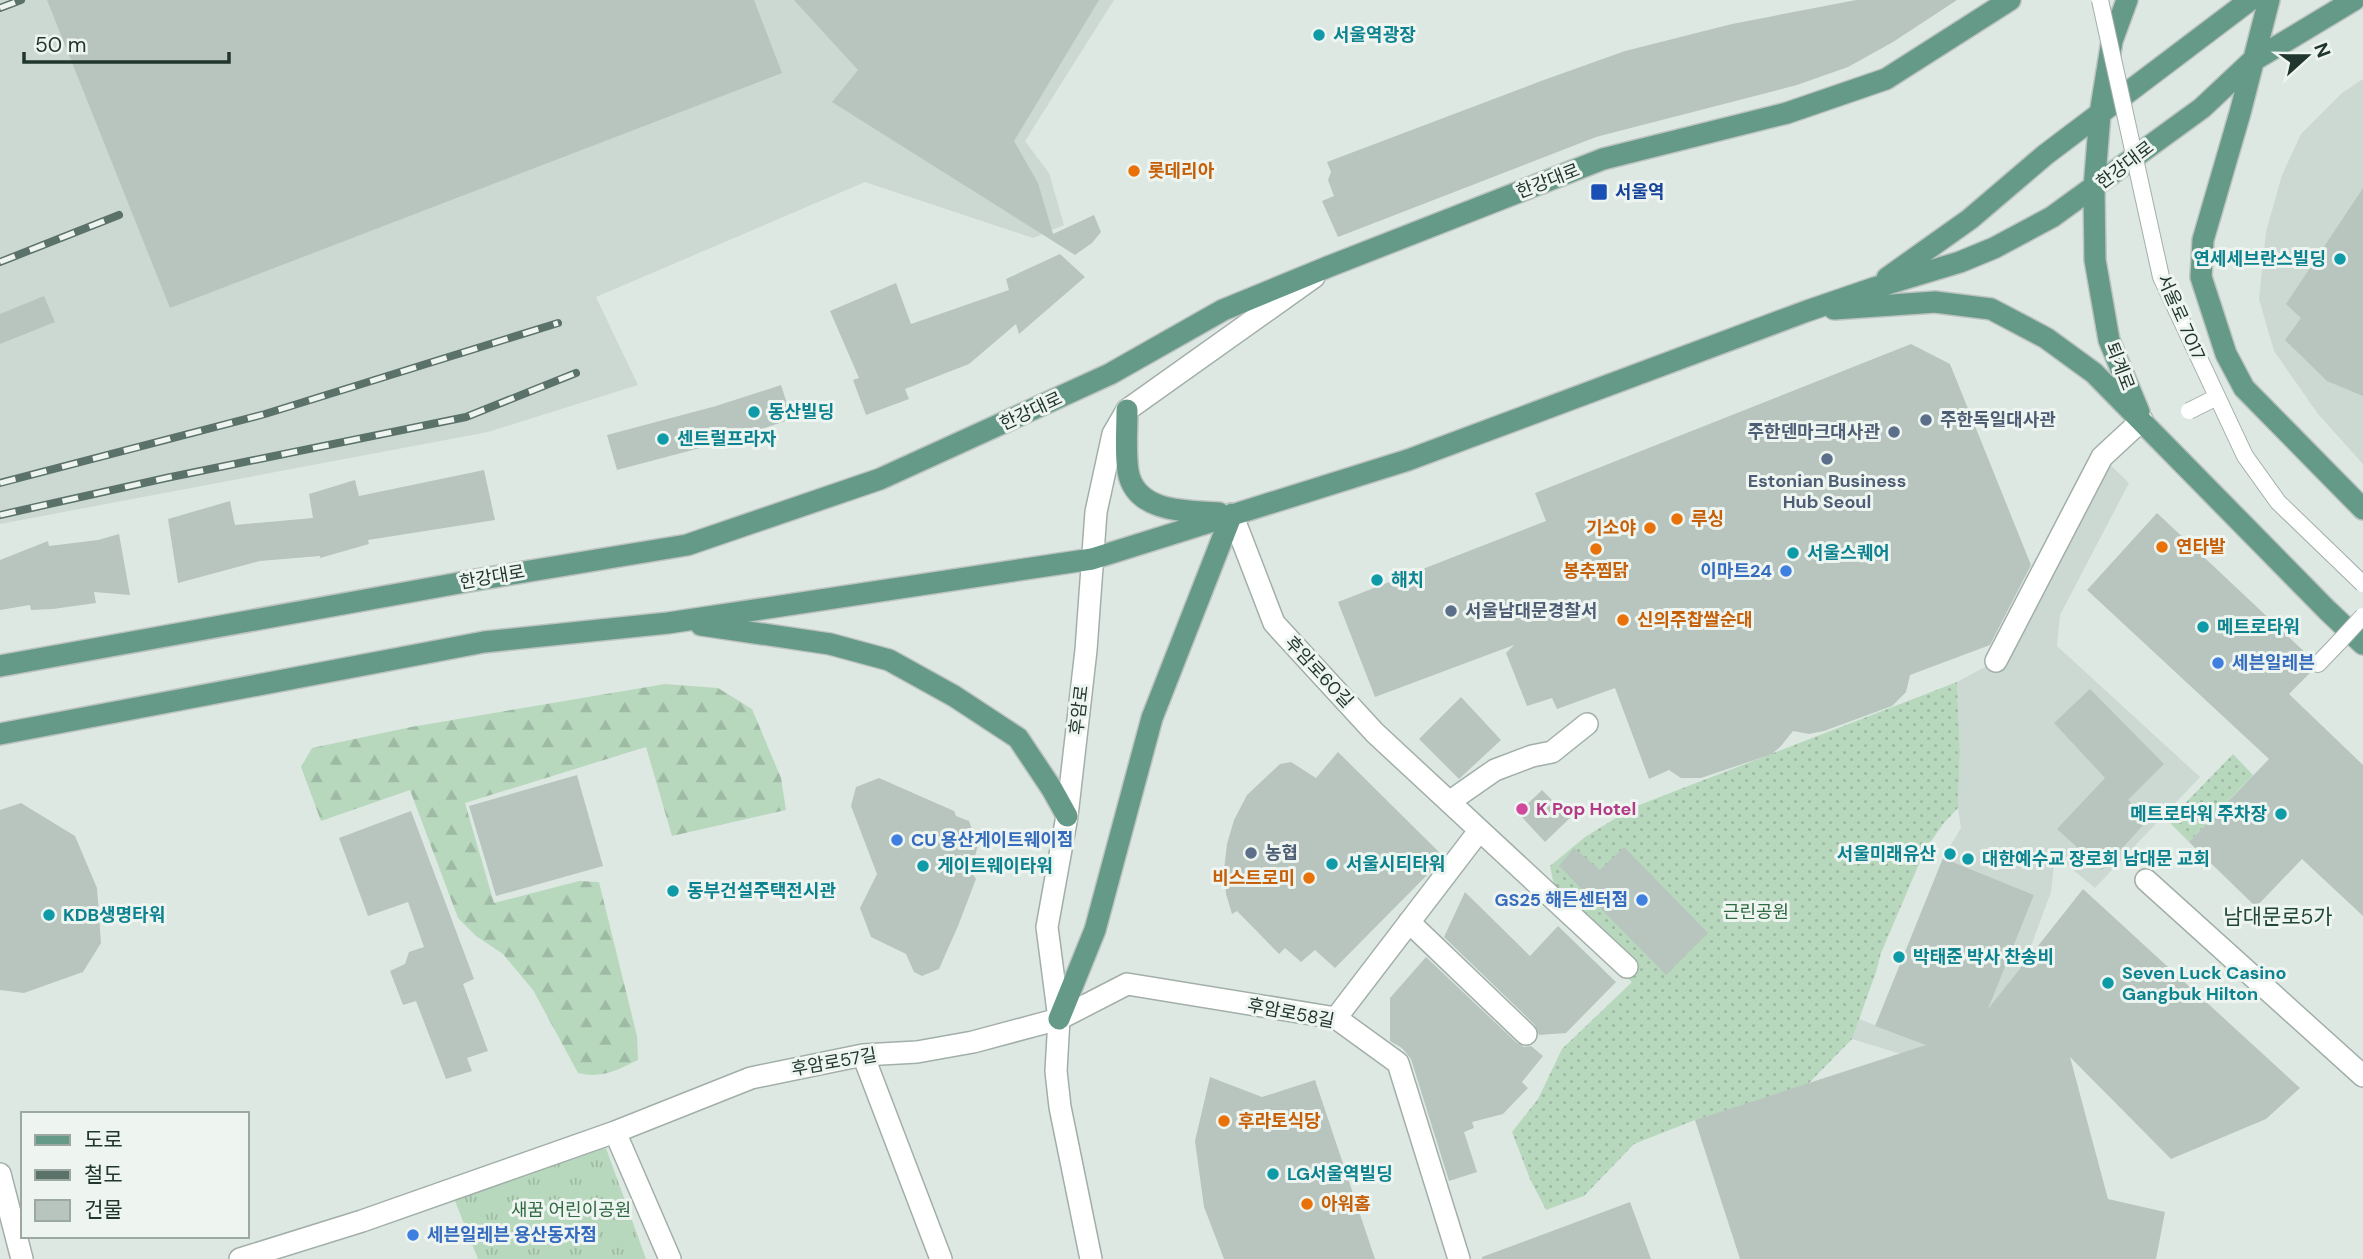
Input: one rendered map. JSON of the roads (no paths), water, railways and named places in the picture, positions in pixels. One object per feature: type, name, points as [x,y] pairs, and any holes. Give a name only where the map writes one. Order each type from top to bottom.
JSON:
[{"type":"main road","name":"한강대로","points":[[0,666],[470,581],[687,545],[880,479],[1110,374],[1223,310],[1603,159],[1787,113],[1886,79],[2010,0]]},
{"type":"main road","name":"퇴계로","points":[[2127,0],[2112,41],[2100,114],[2094,189],[2095,264],[2109,340],[2142,420],[2327,610],[2363,643]]},
{"type":"main road","name":"한강대로","points":[[1874,288],[1970,219],[2045,156],[2250,0]]},
{"type":"main road","points":[[2269,0],[2203,240],[2201,277],[2226,354],[2244,388],[2363,509]]},
{"type":"main road","name":"한강대로","points":[[0,734],[484,642],[668,623],[1092,559],[1231,514],[1314,491],[1408,460],[1874,288],[1960,262],[1994,248],[2052,217],[2094,189],[2202,108],[2251,62],[2354,0]]},
{"type":"main road","points":[[1807,312],[1935,302],[1991,309],[2056,345],[2094,373],[2142,420]]},
{"type":"main road","points":[[1059,1018],[1095,930],[1152,718],[1231,514],[1170,510],[1142,496],[1133,485],[1128,471],[1126,410]]},
{"type":"main road","points":[[2327,610],[2363,615]]},
{"type":"main road","points":[[668,623],[701,625],[830,644],[889,660],[954,696],[1018,738],[1052,789],[1066,816]]},
{"type":"street","name":"서울로 7017","points":[[2100,0],[2161,277],[2245,456],[2278,502],[2363,584]]},
{"type":"street","name":"후암로","points":[[1091,1259],[1060,1107],[1056,1071],[1059,1018],[1046,927],[1066,816],[1086,650],[1096,512],[1113,434],[1126,410],[1330,266]]},
{"type":"street","points":[[2189,411],[2217,397]]},
{"type":"street","points":[[1996,661],[2102,457],[2142,420]]},
{"type":"street","name":"후암로60길","points":[[1231,514],[1274,623],[1375,733],[1627,967]]},
{"type":"street","points":[[2318,664],[2363,615]]},
{"type":"street","points":[[1449,802],[1495,769],[1552,752],[1587,724]]},
{"type":"street","points":[[1336,1018],[1479,831]]},
{"type":"street","points":[[2146,880],[2363,1076]]},
{"type":"street","points":[[1409,922],[1526,1034]]},
{"type":"street","name":"후암로58길","points":[[1059,1018],[1127,984],[1336,1018],[1398,1063],[1459,1259]]},
{"type":"street","name":"후암로57길","points":[[240,1259],[362,1221],[615,1132],[751,1078],[863,1055],[916,1052],[974,1042],[1059,1018]]},
{"type":"street","points":[[863,1055],[941,1259]]},
{"type":"street","points":[[615,1132],[670,1259]]},
{"type":"street","points":[[0,1174],[22,1259]]},
{"type":"railway","points":[[0,8],[21,0]]},
{"type":"railway","points":[[0,262],[119,215]]},
{"type":"railway","points":[[0,483],[265,414],[558,323]]},
{"type":"railway","points":[[0,515],[466,417],[576,373]]},
{"type":"place","name":"서울역광장","points":[[1319,35]]},
{"type":"place","name":"롯데리아","points":[[1134,171]]},
{"type":"place","name":"서울역","points":[[1599,192]]},
{"type":"place","name":"연세세브란스빌딩","points":[[2340,259]]},
{"type":"place","name":"동산빌딩","points":[[754,412]]},
{"type":"place","name":"주한독일대사관","points":[[1926,420]]},
{"type":"place","name":"주한덴마크대사관","points":[[1894,432]]},
{"type":"place","name":"센트럴프라자","points":[[663,439]]},
{"type":"place","name":"Estonian Business Hub Seoul","points":[[1827,459]]},
{"type":"place","name":"루싱","points":[[1677,519]]},
{"type":"place","name":"기소야","points":[[1650,528]]},
{"type":"place","name":"연타발","points":[[2162,547]]},
{"type":"place","name":"봉추찜닭","points":[[1596,549]]},
{"type":"place","name":"서울스퀘어","points":[[1793,553]]},
{"type":"place","name":"이마트24","points":[[1786,571]]},
{"type":"place","name":"해치","points":[[1377,580]]},
{"type":"place","name":"서울남대문경찰서","points":[[1451,611]]},
{"type":"place","name":"신의주찹쌀순대","points":[[1623,620]]},
{"type":"place","name":"메트로타워","points":[[2203,627]]},
{"type":"place","name":"세븐일레븐","points":[[2218,663]]},
{"type":"place","name":"K Pop Hotel","points":[[1522,809]]},
{"type":"place","name":"메트로타워 주차장","points":[[2281,814]]},
{"type":"place","name":"CU 용산게이트웨이점","points":[[897,840]]},
{"type":"place","name":"농협","points":[[1251,853]]},
{"type":"place","name":"서울미래유산","points":[[1950,854]]},
{"type":"place","name":"대한예수교 장로회 남대문 교회","points":[[1968,859]]},
{"type":"place","name":"서울시티타워","points":[[1332,864]]},
{"type":"place","name":"게이트웨이타워","points":[[923,866]]},
{"type":"place","name":"비스트로미","points":[[1309,878]]},
{"type":"place","name":"동부건설주택전시관","points":[[673,891]]},
{"type":"place","name":"GS25 해든센터점","points":[[1642,900]]},
{"type":"place","name":"KDB생명타워","points":[[49,915]]},
{"type":"place","name":"박태준 박사 찬송비","points":[[1899,957]]},
{"type":"place","name":"Seven Luck Casino Gangbuk Hilton","points":[[2108,983]]},
{"type":"place","name":"후라토식당","points":[[1224,1121]]},
{"type":"place","name":"LG서울역빌딩","points":[[1273,1174]]},
{"type":"place","name":"아워홈","points":[[1307,1204]]},
{"type":"place","name":"세븐일레븐 용산동자점","points":[[413,1235]]},
{"type":"district","name":"남대문로5가","points":[[2278,917]]},
{"type":"park label","name":"근린공원","points":[[1756,912]]},
{"type":"park label","name":"새꿈 어린이공원","points":[[571,1210]]}]
